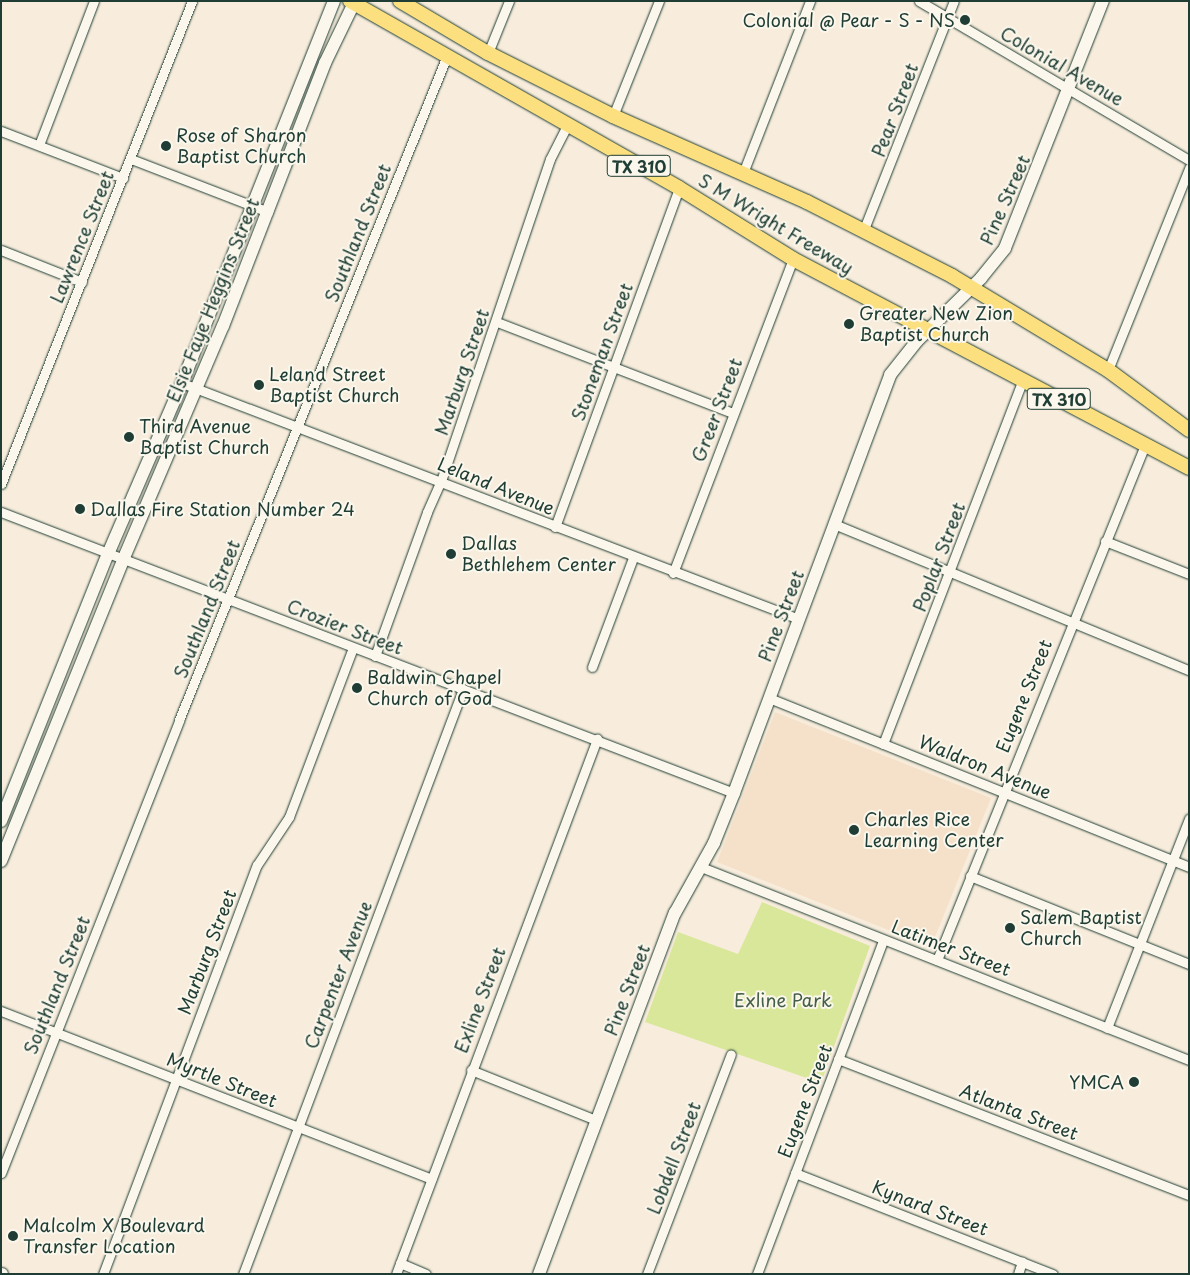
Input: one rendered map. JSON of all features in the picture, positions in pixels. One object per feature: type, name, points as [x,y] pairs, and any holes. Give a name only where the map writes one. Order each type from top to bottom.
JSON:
[{"type":"main road","name":"Elsie Faye Heggins Street","points":[[1,821],[108,554],[182,383],[254,206],[334,1]]},
{"type":"main road","name":"S M Wright Freeway","points":[[400,1],[488,53],[613,116],[864,229],[972,288],[1108,370],[1189,430]]},
{"type":"main road","name":"Pine Street","points":[[539,1274],[596,1120],[676,914],[701,867],[734,793],[890,376],[928,330],[972,288],[995,262],[1016,228],[1103,1]]},
{"type":"main road","name":"Elsie Faye Heggins Street","points":[[1,861],[5,838],[66,699],[122,560],[196,390],[268,212],[325,63],[353,2]]},
{"type":"main road","name":"S M Wright Freeway","points":[[353,2],[446,58],[680,188],[793,259],[1189,468]]},
{"type":"main road","points":[[53,695],[66,699]]},
{"type":"street","points":[[38,145],[94,1]]},
{"type":"street","name":"Lawrence Street","points":[[1,484],[192,1]]},
{"type":"street","points":[[488,53],[509,1]]},
{"type":"street","points":[[613,116],[659,1]]},
{"type":"street","points":[[743,173],[810,1]]},
{"type":"street","name":"Colonial Avenue","points":[[919,1],[1189,160]]},
{"type":"street","name":"Pear Street","points":[[864,229],[954,1]]},
{"type":"street","name":"Southland Street","points":[[1,1173],[296,428],[446,58]]},
{"type":"street","name":"Marburg Street","points":[[374,656],[427,512],[441,481],[497,322],[550,159],[567,125]]},
{"type":"street","points":[[1,131],[123,178]]},
{"type":"street","points":[[131,159],[268,212]]},
{"type":"street","points":[[1108,370],[1189,168]]},
{"type":"street","name":"Stoneman Street","points":[[555,527],[680,188]]},
{"type":"street","points":[[1,250],[82,282]]},
{"type":"street","name":"Greer Street","points":[[673,572],[793,259]]},
{"type":"street","points":[[497,322],[733,413]]},
{"type":"street","name":"Poplar Street","points":[[883,744],[951,572],[1023,380]]},
{"type":"street","name":"Leland Avenue","points":[[182,383],[296,428],[441,481],[633,558],[799,619]]},
{"type":"street","name":"Eugene Street","points":[[937,960],[1003,792],[1145,445]]},
{"type":"street","name":"Crozier Street","points":[[1,512],[122,560],[597,739],[734,793]]},
{"type":"street","points":[[834,524],[1189,670]]},
{"type":"street","points":[[1105,541],[1189,574]]},
{"type":"street","points":[[592,667],[633,558]]},
{"type":"street","name":"Marburg Street","points":[[104,1274],[257,865],[289,817],[353,648]]},
{"type":"street","name":"Carpenter Avenue","points":[[243,1274],[464,689]]},
{"type":"street","name":"Waldron Avenue","points":[[769,698],[1189,867]]},
{"type":"street","name":"Exline Street","points":[[396,1274],[471,1070],[597,739]]},
{"type":"street","points":[[1107,1028],[1189,819]]},
{"type":"street","name":"Latimer Street","points":[[701,867],[1189,1060]]},
{"type":"street","points":[[970,876],[1189,964]]},
{"type":"street","name":"Eugene Street","points":[[757,1274],[883,940]]},
{"type":"street","name":"Myrtle Street","points":[[1,1011],[431,1179]]},
{"type":"street","name":"Lobdell Street","points":[[647,1274],[731,1054]]},
{"type":"street","name":"Atlanta Street","points":[[838,1059],[1189,1195]]},
{"type":"street","points":[[471,1070],[596,1120]]},
{"type":"street","name":"Kynard Street","points":[[795,1173],[1053,1274]]},
{"type":"street","points":[[1018,1274],[1022,1262]]},
{"type":"street","points":[[400,1263],[426,1274]]},
{"type":"shaded area","name":"Charles Rice Learning Center","points":[[775,712],[991,798],[931,947],[717,862]]},
{"type":"green space","name":"Exline Park","points":[[762,902],[870,946],[821,1083],[645,1022],[678,932],[738,954]]},
{"type":"place","name":"Colonial @ Pear - S - NS","points":[[965,20]]},
{"type":"place","name":"Rose of Sharon Baptist Church","points":[[166,146]]},
{"type":"place","name":"Greater New Zion Baptist Church","points":[[849,324]]},
{"type":"place","name":"Leland Street Baptist Church","points":[[259,385]]},
{"type":"place","name":"Third Avenue Baptist Church","points":[[129,437]]},
{"type":"place","name":"Dallas Fire Station Number 24","points":[[80,509]]},
{"type":"place","name":"Dallas Bethlehem Center","points":[[451,554]]},
{"type":"place","name":"Baldwin Chapel Church of God","points":[[357,688]]},
{"type":"place","name":"Charles Rice Learning Center","points":[[854,830]]},
{"type":"place","name":"Salem Baptist Church","points":[[1010,928]]},
{"type":"place","name":"YMCA","points":[[1134,1082]]},
{"type":"place","name":"Malcolm X Boulevard Transfer Location","points":[[13,1236]]}]
